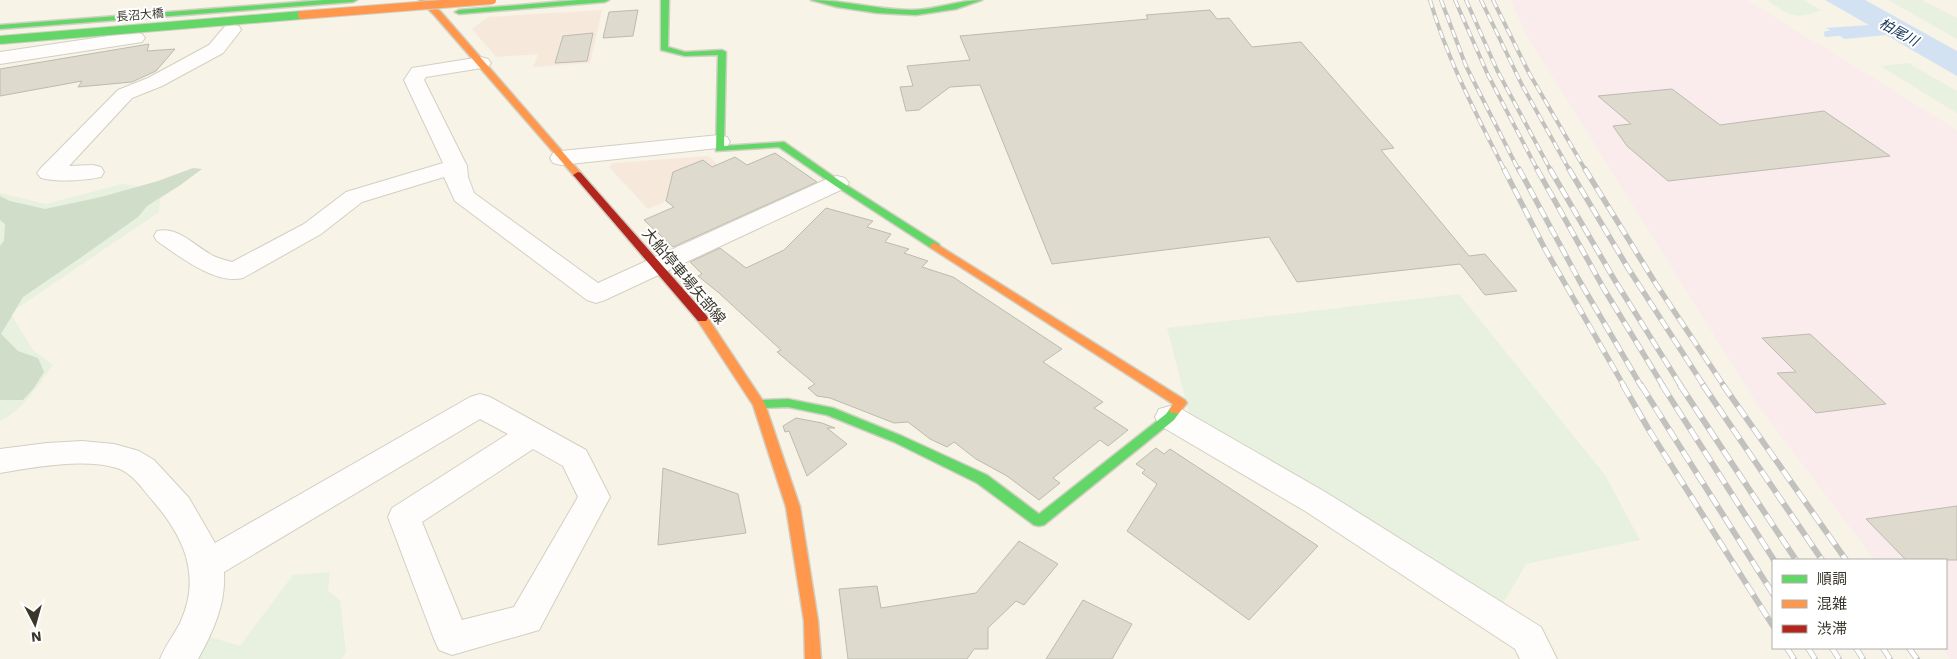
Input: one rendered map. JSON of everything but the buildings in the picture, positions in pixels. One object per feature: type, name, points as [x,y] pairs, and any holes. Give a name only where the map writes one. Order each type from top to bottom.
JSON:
[{"type":"street","points":[[0,27],[353,0]]},
{"type":"street","name":"大船停車場矢部線","points":[[423,0],[438,14],[481,63],[560,158],[705,322],[759,404],[793,507],[811,621],[813,659]]},
{"type":"street","name":"長沼大橋","points":[[0,40],[492,0]]},
{"type":"street","points":[[0,58],[112,40],[605,0]]},
{"type":"street","points":[[664,0],[664,48],[669,52],[680,53],[722,52],[719,149],[782,144],[837,183],[1181,403],[1170,417],[1039,521],[982,479],[898,439],[829,411],[788,402],[759,404]]},
{"type":"street","points":[[815,0],[873,12],[917,15],[952,10],[978,0]]},
{"type":"street","points":[[94,172],[49,173],[125,94],[155,82],[216,49],[232,30]]},
{"type":"street","points":[[481,63],[419,72],[414,80],[456,166],[456,177],[463,196],[596,294],[837,183]]},
{"type":"street","points":[[560,158],[719,142]]},
{"type":"street","points":[[166,236],[203,261],[234,272],[293,241],[344,208],[354,196],[456,166]]},
{"type":"street","points":[[208,566],[480,405],[532,434],[575,458],[594,498],[526,619],[452,639],[404,517],[532,434]]},
{"type":"street","points":[[1170,417],[1316,502],[1528,638],[1539,659]]},
{"type":"street","points":[[0,461],[49,455],[83,454],[116,456],[141,466],[181,511],[208,566],[204,611],[193,636],[178,659]]},
{"type":"shaded area","points":[[1511,0],[1747,0],[1957,130],[1957,659],[1950,659],[1943,649],[1947,649],[1947,559],[1874,559],[1759,407],[1526,34]]},
{"type":"shaded area","points":[[602,10],[590,63],[533,67],[538,54],[496,57],[472,29],[488,17]]},
{"type":"shaded area","points":[[709,156],[727,174],[648,209],[609,167],[613,163]]},
{"type":"green space","points":[[1767,0],[1804,0],[1821,10],[1798,16],[1787,13]]},
{"type":"green space","points":[[1888,0],[1921,0],[1957,18],[1957,39]]},
{"type":"green space","points":[[1908,63],[1957,91],[1957,113],[1880,66]]},
{"type":"green space","points":[[193,168],[202,169],[147,206],[138,217],[23,297],[1,334],[18,351],[38,358],[44,372],[34,388],[23,400],[0,400],[0,246],[4,241],[5,224],[0,220],[0,196],[10,201],[45,209],[101,197],[158,181]]},
{"type":"green space","points":[[122,184],[161,189],[159,212],[10,313],[33,350],[53,365],[23,404],[8,417],[0,421],[0,193],[46,204]]},
{"type":"green space","points":[[1459,294],[1605,475],[1640,540],[1526,564],[1498,612],[1192,424],[1167,328]]},
{"type":"green space","points":[[330,572],[328,591],[340,600],[346,653],[341,659],[186,659],[207,636],[240,646],[293,575]]},
{"type":"water","name":"柏尾川","points":[[1825,0],[1865,0],[1957,51],[1957,76],[1886,35],[1845,39],[1826,28],[1869,25]]},
{"type":"waterway","points":[[1827,34],[1847,32]]},
{"type":"railway","points":[[1430,0],[1454,66],[1505,171]]},
{"type":"railway","points":[[1441,0],[1466,66],[1519,171]]},
{"type":"railway","points":[[1455,0],[1488,75],[1538,171]]},
{"type":"railway","points":[[1466,0],[1497,70],[1551,171]]},
{"type":"railway","points":[[1481,0],[1522,85],[1570,171]]},
{"type":"railway","points":[[1493,0],[1529,73],[1586,171]]},
{"type":"railway","points":[[1504,169],[1545,249],[1624,386]]},
{"type":"railway","points":[[1519,169],[1579,280],[1641,386]]},
{"type":"railway","points":[[1537,169],[1604,289],[1663,386]]},
{"type":"railway","points":[[1550,169],[1614,279],[1681,386]]},
{"type":"railway","points":[[1569,169],[1628,268],[1704,386]]},
{"type":"railway","points":[[1585,169],[1656,284],[1724,386]]},
{"type":"railway","points":[[1623,385],[1649,430],[1772,624]]},
{"type":"railway","points":[[1641,385],[1772,592]]},
{"type":"railway","points":[[1662,385],[1773,559]]},
{"type":"railway","points":[[1680,385],[1795,559]]},
{"type":"railway","points":[[1703,385],[1821,559]]},
{"type":"railway","points":[[1723,385],[1845,559]]},
{"type":"railway","points":[[1788,649],[1794,659]]},
{"type":"railway","points":[[1809,649],[1815,659]]},
{"type":"railway","points":[[1833,649],[1839,659]]},
{"type":"railway","points":[[1857,649],[1863,659]]},
{"type":"railway","points":[[1884,649],[1890,659]]},
{"type":"railway","points":[[1910,649],[1917,659]]},
{"type":"traffic: fast","points":[[0,27],[353,0]]},
{"type":"traffic: fast","points":[[459,12],[605,0]]},
{"type":"traffic: fast","points":[[665,0],[664,48],[685,54],[722,52],[719,149],[781,144],[837,183],[935,246]]},
{"type":"traffic: fast","points":[[815,0],[877,11],[896,12],[936,11],[978,0]]},
{"type":"traffic: fast","points":[[0,40],[302,15]]},
{"type":"traffic: fast","points":[[759,404],[788,403],[829,411],[898,439],[982,479],[1039,521],[1170,417],[1175,410]]},
{"type":"traffic: slow","points":[[423,0],[438,14],[578,175]]},
{"type":"traffic: slow","points":[[302,15],[492,0]]},
{"type":"traffic: slow","points":[[935,246],[1181,403],[1175,410]]},
{"type":"traffic: slow","points":[[702,318],[759,404],[793,507],[811,621],[813,659]]},
{"type":"traffic: jam","points":[[578,175],[702,318]]}]
